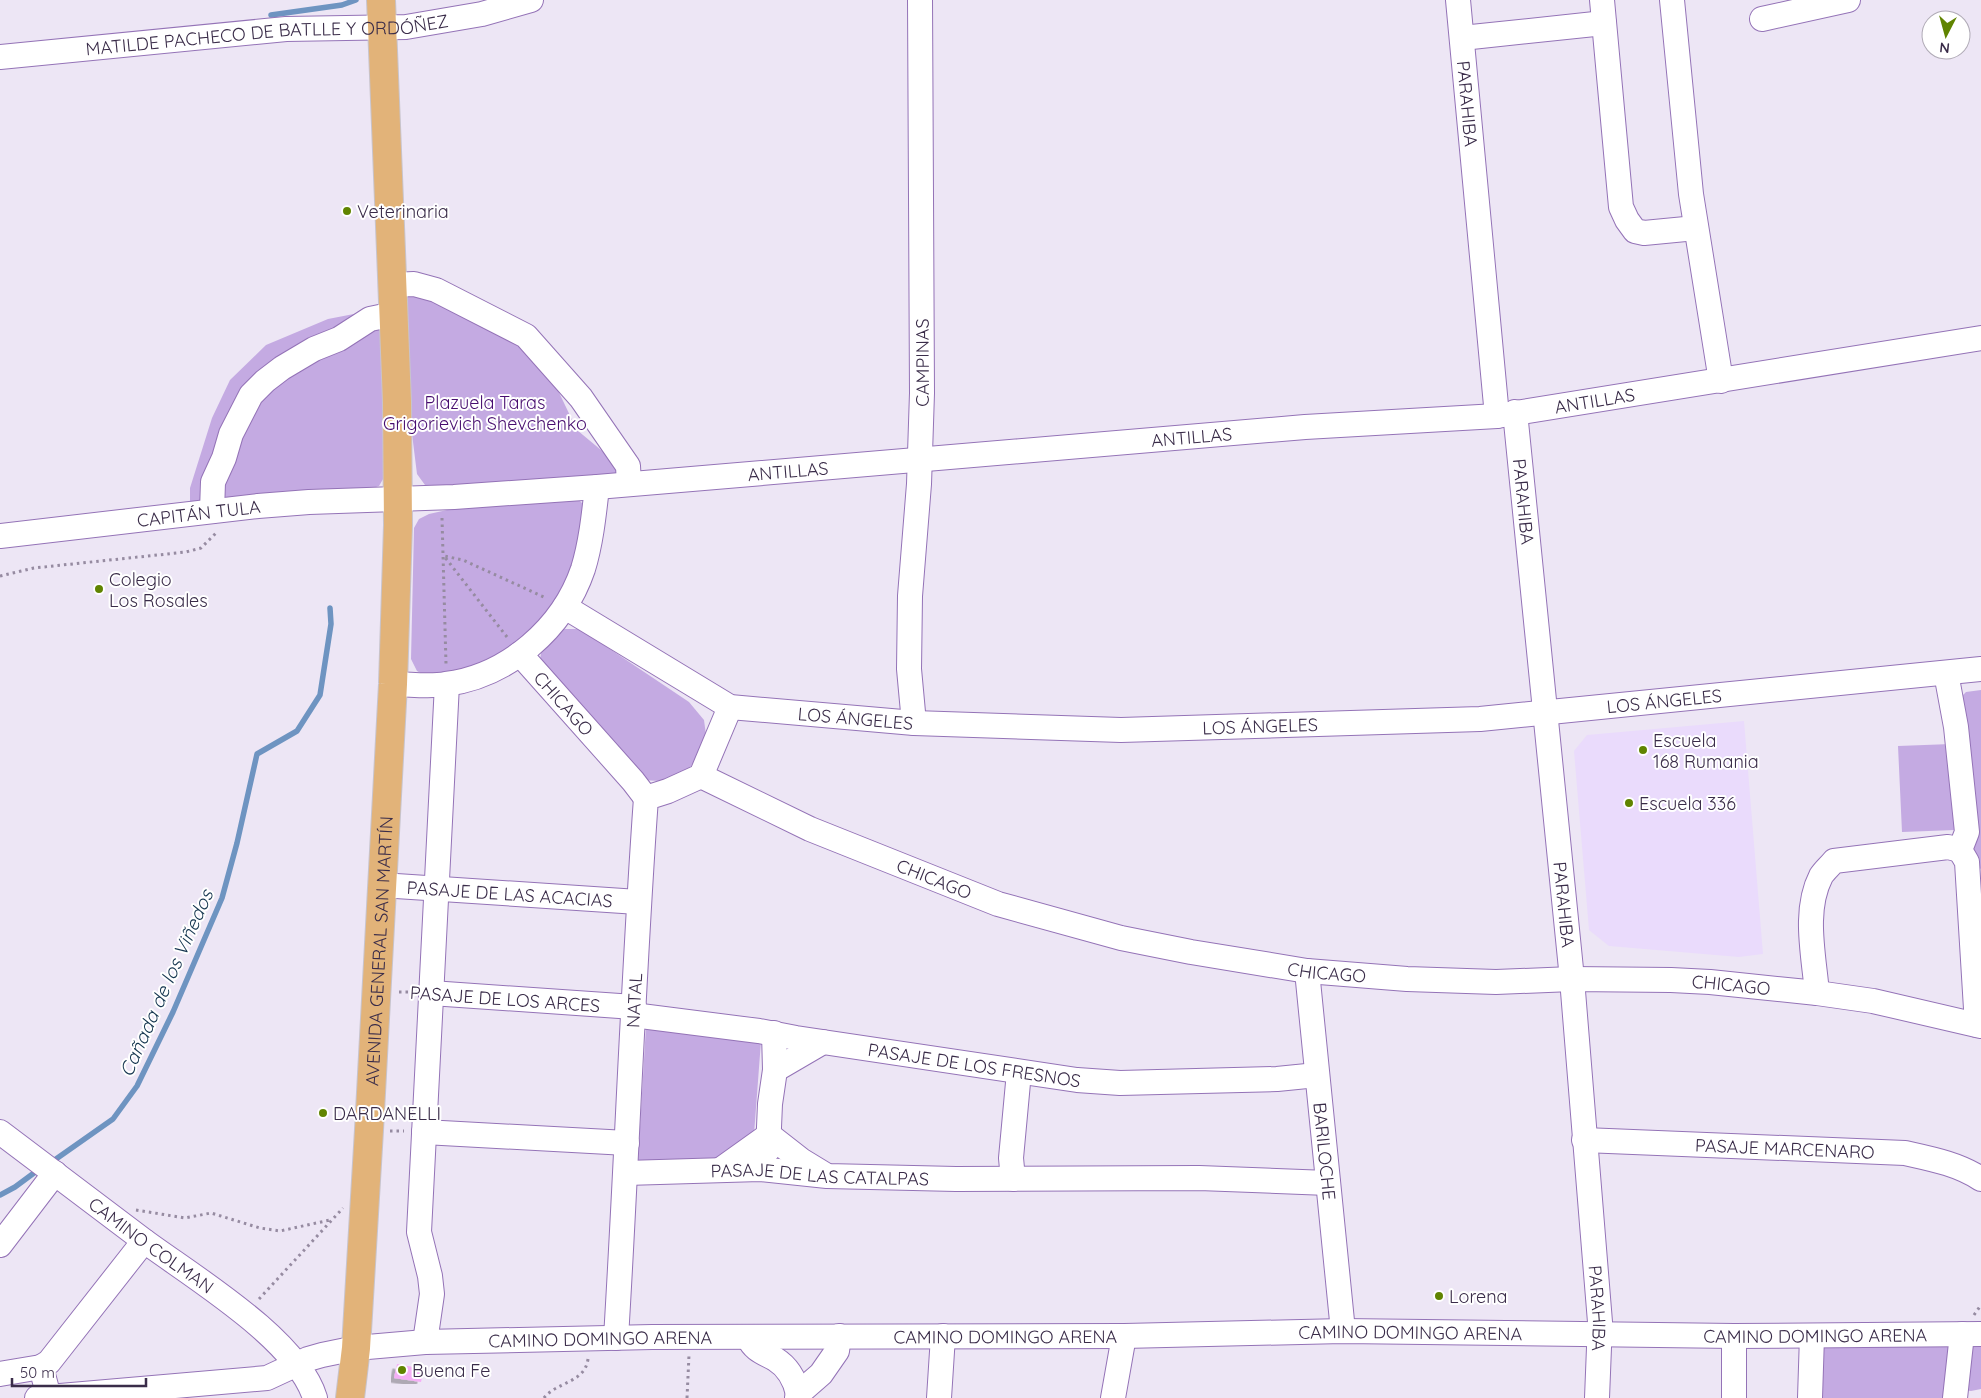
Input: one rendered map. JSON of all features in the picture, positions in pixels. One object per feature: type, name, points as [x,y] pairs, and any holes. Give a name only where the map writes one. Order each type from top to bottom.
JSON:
[{"type":"main road","name":"AVENIDA GENERAL SAN MARTÍN","points":[[350,1398],[356,1348],[366,1186],[393,684],[398,499],[394,314],[381,0]]},
{"type":"street","name":"MATILDE PACHECO DE BATLLE Y ORDÓÑEZ","points":[[0,57],[286,29],[382,29],[430,24],[482,14],[531,0]]},
{"type":"street","name":"CAMPINAS","points":[[914,723],[910,669],[910,596],[920,459],[922,393],[920,0]]},
{"type":"street","name":"PARAHIBA","points":[[1458,0],[1506,414],[1544,713],[1572,980],[1600,1334],[1597,1398]]},
{"type":"street","points":[[1602,0],[1622,207],[1627,220],[1635,231],[1644,233],[1696,228]]},
{"type":"street","points":[[1672,0],[1691,194],[1721,381]]},
{"type":"street","points":[[1762,19],[1821,3],[1848,0]]},
{"type":"street","points":[[1462,38],[1604,24]]},
{"type":"street","points":[[392,285],[414,284],[436,290],[526,336],[581,398],[628,466],[629,484]]},
{"type":"street","points":[[217,510],[213,482],[224,458],[231,434],[251,395],[265,380],[314,349],[339,339],[370,319],[394,314]]},
{"type":"street","name":"ANTILLAS","points":[[398,499],[597,487],[1305,427],[1506,414],[1981,338]]},
{"type":"street","points":[[393,684],[446,684],[489,672],[520,654],[546,631],[565,607],[575,589],[586,557],[597,487]]},
{"type":"street","name":"CAPITÁN TULA","points":[[0,536],[217,510],[309,502],[398,499]]},
{"type":"street","name":"LOS ÁNGELES","points":[[565,607],[730,707],[914,723],[1121,730],[1480,719],[1981,669]]},
{"type":"street","name":"CHICAGO","points":[[520,654],[646,798]]},
{"type":"street","points":[[1946,673],[1956,727],[1966,832],[1960,850]]},
{"type":"street","points":[[425,1342],[432,1294],[430,1276],[419,1232],[446,684]]},
{"type":"street","points":[[646,798],[668,791],[701,776],[730,707]]},
{"type":"street","name":"CHICAGO","points":[[701,776],[810,830],[998,904],[1121,938],[1191,952],[1307,970],[1407,979],[1496,982],[1572,980],[1710,982],[1873,1001],[1979,1026]]},
{"type":"street","name":"NATAL","points":[[616,1338],[628,1143],[638,902],[646,798]]},
{"type":"street","points":[[1817,993],[1811,919],[1815,897],[1822,876],[1834,861],[1948,847],[1960,850],[1974,879],[1979,1026]]},
{"type":"street","name":"PASAJE DE LAS ACACIAS","points":[[381,885],[638,902]]},
{"type":"street","name":"BARILOCHE","points":[[1307,970],[1343,1331]]},
{"type":"street","name":"PASAJE DE LOS ARCES","points":[[431,993],[634,1011]]},
{"type":"street","name":"PASAJE DE LOS FRESNOS","points":[[634,1011],[823,1042],[1077,1080],[1120,1083],[1277,1079],[1317,1075]]},
{"type":"street","points":[[767,1170],[770,1104],[775,1070],[774,1033]]},
{"type":"street","points":[[775,1070],[823,1042]]},
{"type":"street","points":[[1012,1179],[1013,1133],[1019,1072]]},
{"type":"street","name":"CAMINO COLMAN","points":[[0,1132],[246,1315],[274,1339],[296,1365]]},
{"type":"street","points":[[424,1132],[628,1143]]},
{"type":"street","points":[[720,1170],[769,1135]]},
{"type":"street","points":[[769,1135],[801,1160],[827,1176]]},
{"type":"street","name":"PASAJE MARCENARO","points":[[1584,1140],[1905,1153],[1967,1169],[1981,1179]]},
{"type":"street","name":"PASAJE DE LAS CATALPAS","points":[[626,1173],[767,1170],[827,1176],[1012,1179],[1133,1177],[1328,1183]]},
{"type":"street","points":[[0,1245],[55,1173]]},
{"type":"street","points":[[0,1374],[41,1367],[49,1362],[144,1240]]},
{"type":"street","name":"CAMINO DOMINGO ARENA","points":[[43,1397],[137,1393],[267,1378],[322,1355],[356,1348],[425,1342],[690,1337],[1124,1336],[1343,1331],[1734,1336],[1972,1334]]},
{"type":"street","points":[[1955,1398],[1972,1334]]},
{"type":"street","points":[[797,1396],[821,1374],[837,1351],[839,1336]]},
{"type":"street","points":[[940,1398],[943,1336]]},
{"type":"street","points":[[1113,1398],[1124,1336]]},
{"type":"street","points":[[1734,1336],[1734,1398]]},
{"type":"street","points":[[1810,1398],[1812,1336]]},
{"type":"street","points":[[748,1337],[754,1348],[777,1360],[795,1380],[797,1396]]},
{"type":"street","points":[[296,1365],[312,1389],[315,1398]]},
{"type":"street","points":[[41,1367],[43,1397]]},
{"type":"path","points":[[441,497],[446,684]]},
{"type":"path","points":[[0,576],[34,568],[186,552],[201,548],[220,528],[217,510]]},
{"type":"path","points":[[444,556],[463,560],[565,607]]},
{"type":"path","points":[[444,556],[520,654]]},
{"type":"path","name":"PASAJE DE LOS ARCES","points":[[376,991],[431,993]]},
{"type":"path","points":[[369,1130],[424,1132]]},
{"type":"path","points":[[246,1315],[330,1220],[366,1186]]},
{"type":"path","points":[[112,1216],[139,1209],[185,1218],[211,1213],[260,1228],[280,1231],[330,1220]]},
{"type":"path","points":[[687,1398],[690,1337]]},
{"type":"path","points":[[544,1398],[555,1389],[576,1379],[584,1370],[588,1364],[589,1338]]},
{"type":"shaded area","points":[[1744,721],[1763,954],[1739,957],[1609,946],[1589,930],[1574,751],[1587,735]]},
{"type":"green space","name":"Plazuela Taras Grigorievich Shevchenko","points":[[419,290],[528,343],[552,378],[577,430],[613,460],[619,474],[432,489],[425,485],[417,474],[411,426],[406,296]]},
{"type":"green space","points":[[381,304],[386,474],[379,486],[190,504],[190,488],[212,418],[230,380],[266,345],[328,319],[359,313]]},
{"type":"green space","points":[[578,499],[583,504],[585,511],[571,574],[556,606],[527,638],[476,667],[426,676],[417,671],[411,659],[414,528],[419,519],[429,514],[456,508]]},
{"type":"green space","points":[[561,629],[580,629],[689,702],[704,720],[706,735],[700,752],[687,772],[660,781],[641,780],[539,666],[542,647]]},
{"type":"green space","points":[[1981,690],[1981,869],[1975,865],[1966,801],[1961,697],[1966,692]]},
{"type":"green space","points":[[1951,744],[1955,830],[1902,832],[1898,746]]},
{"type":"green space","points":[[646,1026],[761,1041],[752,1161],[638,1161]]},
{"type":"green space","points":[[1981,1342],[1981,1389],[1963,1390],[1967,1347]]},
{"type":"green space","points":[[1822,1344],[1948,1344],[1953,1353],[1948,1398],[1817,1398]]},
{"type":"building","points":[[397,1364],[424,1369],[421,1382],[394,1378]]},
{"type":"waterway","points":[[271,15],[342,5],[356,0]]},
{"type":"waterway","name":"Cañada de los Viñedos","points":[[56,1159],[113,1119],[137,1086],[173,1012],[222,898],[237,843],[257,754],[297,731],[320,695],[331,624],[330,608]]},
{"type":"waterway","points":[[0,1195],[15,1187],[38,1170]]},
{"type":"place","name":"Veterinaria","points":[[347,211]]},
{"type":"place","name":"Colegio Los Rosales","points":[[99,589]]},
{"type":"place","name":"Escuela 168 Rumania","points":[[1643,750]]},
{"type":"place","name":"Escuela 336","points":[[1629,803]]},
{"type":"place","name":"DARDANELLI","points":[[323,1113]]},
{"type":"place","name":"Lorena","points":[[1439,1296]]},
{"type":"place","name":"Buena Fe","points":[[402,1370]]}]
